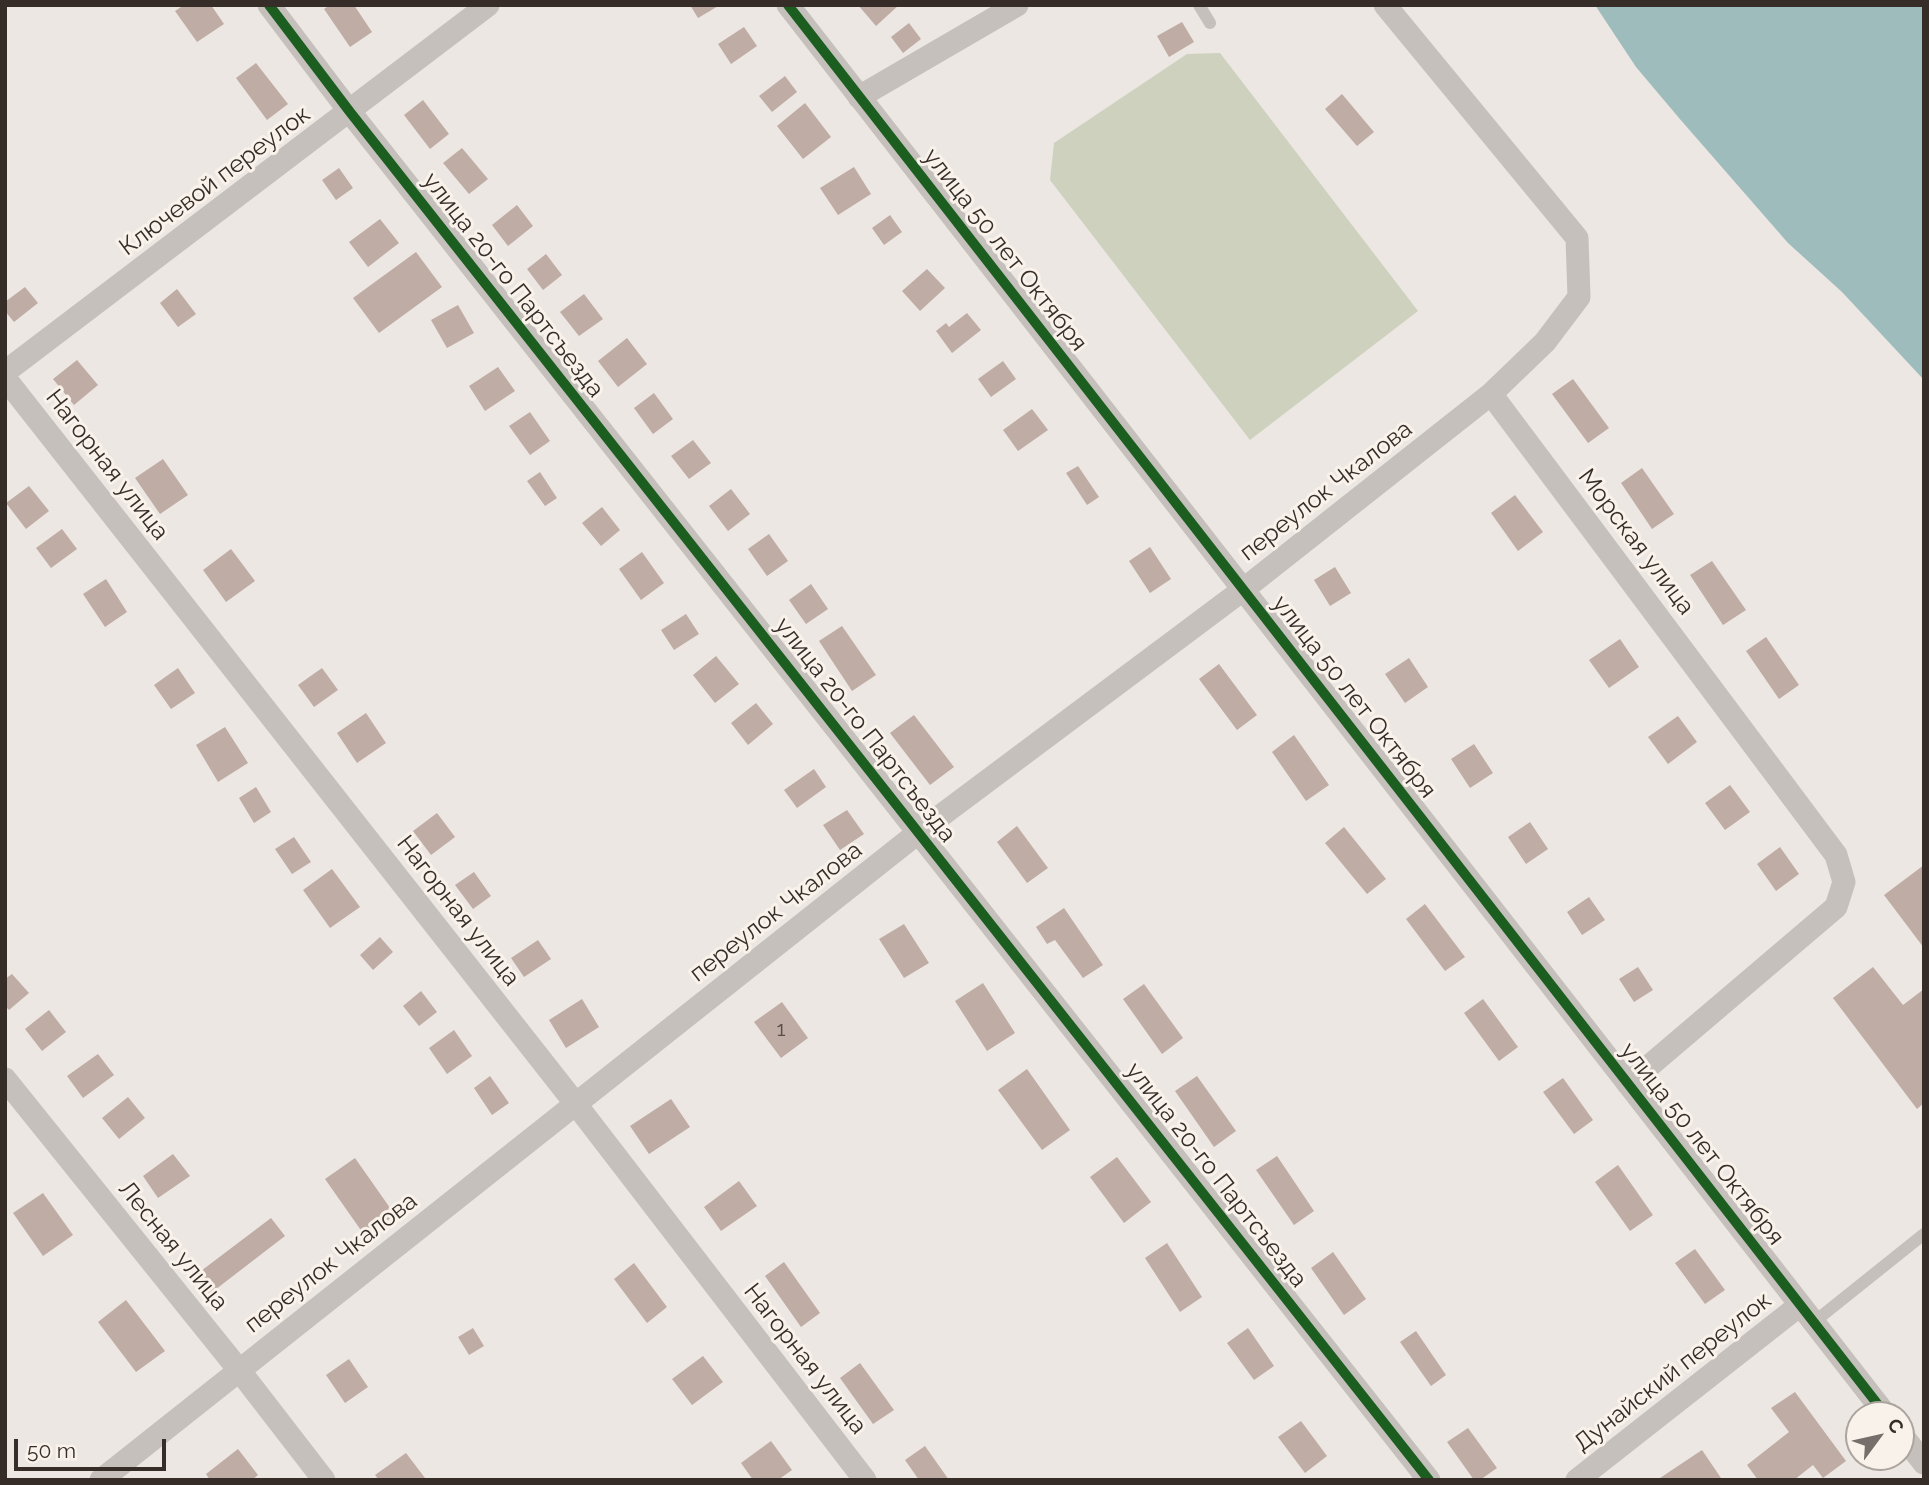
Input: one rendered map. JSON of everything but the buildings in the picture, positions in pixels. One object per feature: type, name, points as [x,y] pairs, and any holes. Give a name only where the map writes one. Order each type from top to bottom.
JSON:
[{"type":"street","name":"улица 20-го Партсъезда","points":[[269,5],[350,112],[1429,1480]]},
{"type":"street","name":"Ключевой переулок","points":[[5,372],[488,5]]},
{"type":"street","name":"улица 50 лет Октября","points":[[788,5],[1875,1401]]},
{"type":"street","points":[[859,97],[1017,5]]},
{"type":"street","points":[[1385,5],[1577,238],[1579,297],[1545,342],[1491,394]]},
{"type":"street","name":"Нагорная улица","points":[[5,378],[575,1103],[865,1480]]},
{"type":"street","name":"переулок Чкалова","points":[[101,1480],[919,832],[1244,589],[1491,394]]},
{"type":"street","name":"Морская улица","points":[[1491,394],[1836,855],[1844,882],[1836,907],[1628,1084]]},
{"type":"street","name":"Лесная улица","points":[[5,1079],[324,1480]]},
{"type":"street","name":"Дунайский переулок","points":[[1577,1480],[1807,1313]]},
{"type":"lane","points":[[1199,5],[1210,23]]},
{"type":"lane","points":[[1807,1313],[1924,1234]]},
{"type":"green space","points":[[1220,53],[1418,311],[1250,440],[1050,180],[1054,143],[1187,54]]},
{"type":"water","points":[[1595,5],[1924,5],[1924,380],[1842,292],[1788,243],[1636,67]]},
{"type":"cycle path","points":[[269,5],[350,112],[1429,1480]]},
{"type":"cycle path","points":[[788,5],[1875,1401]]}]
